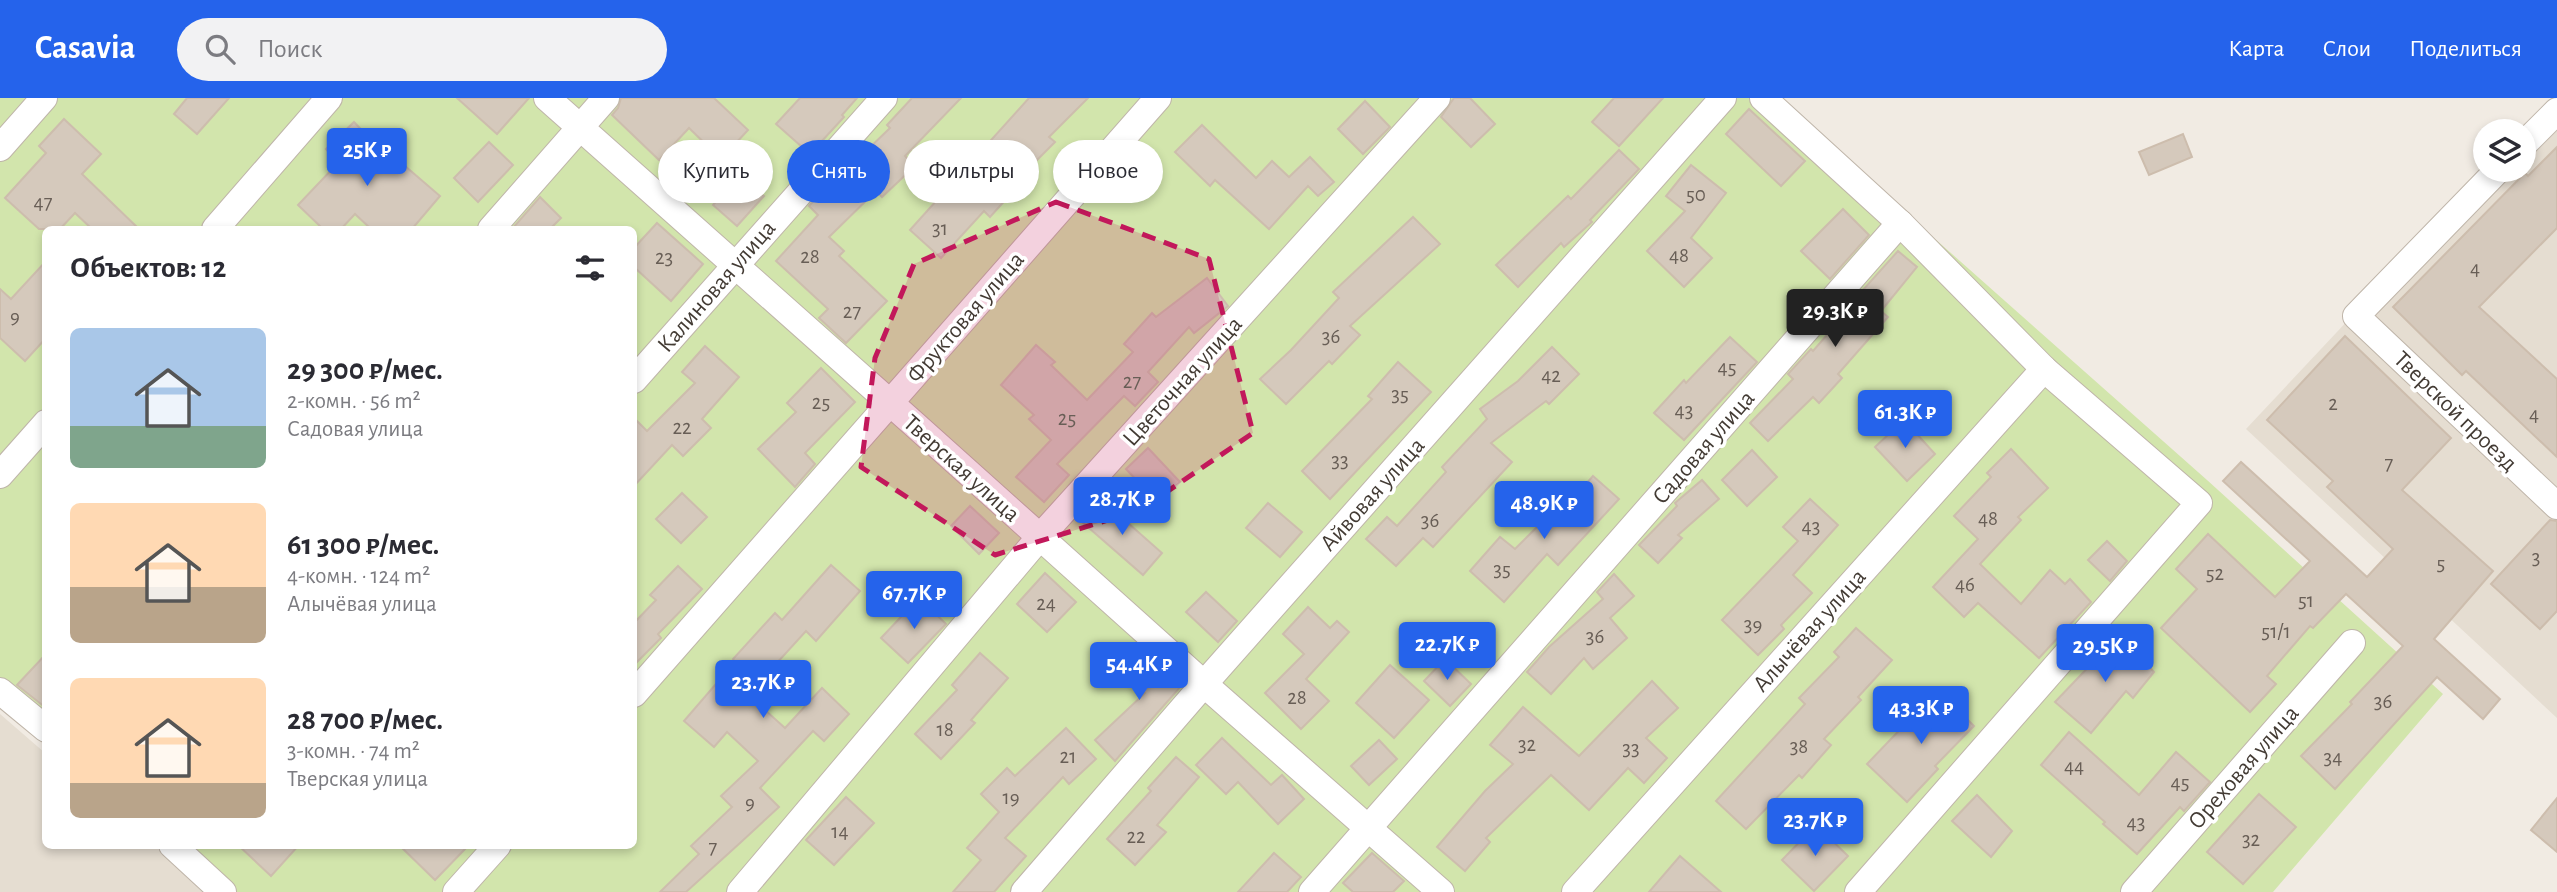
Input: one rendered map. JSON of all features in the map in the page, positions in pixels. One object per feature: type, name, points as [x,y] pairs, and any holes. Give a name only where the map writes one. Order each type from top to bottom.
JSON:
[{"type":"street","points":[[0,148],[44,98]]},
{"type":"street","points":[[218,226],[330,98]]},
{"type":"street","name":"Тверская улица","points":[[547,98],[1441,892]]},
{"type":"street","points":[[494,226],[606,98]]},
{"type":"street","name":"Калиновая улица","points":[[637,377],[884,98]]},
{"type":"street","name":"Фруктовая улица","points":[[637,691],[1158,98]]},
{"type":"street","name":"Цветочная улица","points":[[740,892],[1040,538],[1437,98]]},
{"type":"street","name":"Айвовая улица","points":[[1024,892],[1204,684],[1723,98]]},
{"type":"street","points":[[1763,98],[1900,223],[2044,369],[2199,503],[1858,892]]},
{"type":"street","points":[[2536,132],[2557,111]]},
{"type":"street","name":"Тверской проезд","points":[[2486,182],[2356,316],[2557,506]]},
{"type":"street","name":"Садовая улица","points":[[1312,892],[1900,223]]},
{"type":"street","name":"Алычёвая улица","points":[[1574,892],[2044,369]]},
{"type":"street","points":[[0,475],[42,428]]},
{"type":"street","name":"Ореховая улица","points":[[2134,892],[2352,643]]},
{"type":"street","points":[[0,691],[42,726]]},
{"type":"street","points":[[176,849],[223,892]]},
{"type":"street","points":[[456,892],[494,849]]},
{"type":"highlighted area","points":[[1056,202],[1209,259],[1253,433],[1140,510],[995,555],[861,467],[875,358],[914,264]]},
{"type":"shaded area","points":[[2557,98],[2557,718],[2246,429],[2478,182],[2536,182],[2536,120]]},
{"type":"shaded area","points":[[0,714],[42,750],[42,849],[158,849],[208,892],[0,892]]},
{"type":"green space","points":[[0,98],[1776,98],[2207,480],[2443,694],[2273,892],[217,892],[168,849],[637,849],[637,226],[42,226],[42,742],[0,706]]},
{"type":"building","points":[[187,98],[229,98],[197,134],[174,114]]},
{"type":"building","points":[[457,98],[529,98],[497,134]]},
{"type":"building","points":[[621,98],[714,98],[748,130],[739,140],[701,140],[689,128],[678,140],[658,140],[658,159],[612,115]]},
{"type":"building","points":[[800,98],[857,98],[823,140],[794,140],[776,124]]},
{"type":"building","points":[[912,98],[961,98],[920,140],[904,140],[904,176],[890,189],[890,140],[878,140],[890,128],[887,125]]},
{"type":"building","points":[[1029,98],[1088,98],[1049,137],[1053,144],[1039,158],[1039,140],[991,140]]},
{"type":"building","points":[[1454,98],[1470,98],[1495,124],[1471,147],[1441,117]]},
{"type":"building","points":[[1614,98],[1663,98],[1619,146],[1592,122]]},
{"type":"building","points":[[1365,101],[1390,127],[1363,154],[1338,129]]},
{"type":"building","points":[[1749,109],[1805,161],[1781,186],[1726,134]]},
{"type":"building","points":[[64,119],[101,154],[82,174],[136,226],[89,226],[75,213],[63,226],[42,226],[42,229],[39,229],[5,198],[46,153],[39,146]]},
{"type":"building","points":[[354,122],[401,171],[405,166],[440,196],[415,226],[368,226],[355,214],[344,226],[320,226],[298,205],[338,163],[326,149]]},
{"type":"building","points":[[1202,125],[1256,178],[1272,161],[1289,177],[1310,157],[1334,182],[1318,196],[1308,186],[1269,229],[1215,180],[1210,186],[1175,152]]},
{"type":"building","points":[[2183,134],[2192,157],[2149,175],[2139,152]]},
{"type":"building","points":[[489,142],[513,165],[478,202],[454,178]]},
{"type":"building","points":[[2557,147],[2557,228],[2479,307],[2557,379],[2557,457],[2466,371],[2462,375],[2393,307],[2516,182],[2536,182],[2536,168]]},
{"type":"building","points":[[1619,150],[1639,169],[1590,220],[1592,222],[1564,247],[1561,243],[1518,287],[1496,265],[1568,196],[1571,199]]},
{"type":"building","points":[[1691,165],[1726,193],[1691,238],[1712,258],[1684,287],[1647,251],[1685,211],[1666,196]]},
{"type":"building","points":[[540,197],[561,218],[553,226],[515,226]]},
{"type":"building","points":[[715,203],[758,203],[737,226],[713,205]]},
{"type":"building","points":[[812,203],[864,203],[829,237],[844,251],[839,256],[887,301],[846,343],[819,318],[828,309],[776,261],[818,215],[809,206]]},
{"type":"building","points":[[934,203],[1003,203],[990,217],[984,211],[941,258],[910,230]]},
{"type":"building","points":[[1843,209],[1869,235],[1830,279],[1801,251]]},
{"type":"building","points":[[1413,217],[1440,244],[1350,326],[1360,335],[1332,364],[1329,361],[1286,404],[1260,379],[1339,298],[1333,292]]},
{"type":"building","points":[[657,223],[703,264],[671,301],[637,270],[637,245]]},
{"type":"building","points":[[1898,251],[1917,267],[1881,311],[1888,317],[1838,374],[1842,378],[1819,403],[1813,397],[1768,441],[1750,423],[1793,379],[1788,374],[1811,349],[1813,351]]},
{"type":"building","points":[[42,265],[42,342],[25,361],[0,338],[0,289],[11,299]]},
{"type":"building","points":[[1207,278],[1228,306],[1194,333],[1189,327],[1148,372],[1158,382],[1135,406],[1124,396],[1057,464],[1069,475],[1044,502],[1016,477],[1051,440],[1029,419],[1034,415],[1001,385],[1036,345],[1055,362],[1051,365],[1087,400],[1133,352],[1124,344],[1152,313],[1156,317]]},
{"type":"building","points":[[2345,336],[2451,438],[2402,490],[2493,571],[2434,639],[2500,699],[2483,719],[2437,677],[2335,789],[2301,756],[2403,646],[2346,594],[2313,628],[2310,626],[2267,676],[2276,684],[2250,712],[2161,628],[2197,589],[2176,569],[2208,534],[2275,597],[2310,561],[2223,481],[2241,462],[2367,577],[2393,549],[2327,487],[2333,481],[2267,420]]},
{"type":"building","points":[[1730,337],[1757,362],[1684,440],[1654,413],[1684,380],[1686,383]]},
{"type":"building","points":[[705,346],[739,377],[702,419],[711,428],[683,456],[672,445],[637,483],[637,421],[647,431],[695,383],[682,372]]},
{"type":"building","points":[[1552,347],[1579,374],[1549,404],[1546,401],[1491,443],[1512,462],[1433,547],[1423,538],[1396,566],[1366,539],[1387,517],[1397,526],[1446,472],[1442,467],[1487,419],[1480,409],[1518,381]]},
{"type":"building","points":[[1398,362],[1431,392],[1330,499],[1302,471],[1372,399],[1368,396]]},
{"type":"building","points":[[821,368],[855,402],[805,453],[815,464],[795,487],[758,449],[796,412],[787,403]]},
{"type":"building","points":[[1904,420],[1935,454],[1907,481],[1875,447]]},
{"type":"building","points":[[1148,448],[1180,482],[1158,503],[1126,469]]},
{"type":"building","points":[[2011,449],[2048,488],[2018,517],[2021,520],[1980,564],[2021,604],[2050,570],[2065,584],[2070,579],[2091,602],[2039,658],[1978,603],[1964,617],[1933,587],[1978,539],[1954,516],[1991,477],[1987,473]]},
{"type":"building","points":[[1752,450],[1777,477],[1747,506],[1722,480]]},
{"type":"building","points":[[1593,476],[1619,499],[1558,565],[1547,554],[1504,602],[1470,571],[1500,537],[1515,549],[1557,507],[1562,511]]},
{"type":"building","points":[[1702,480],[1719,499],[1678,535],[1682,538],[1658,563],[1639,545],[1677,506],[1675,503]]},
{"type":"building","points":[[682,493],[707,517],[681,543],[656,519]]},
{"type":"building","points":[[1810,499],[1838,525],[1793,575],[1812,593],[1781,625],[1784,629],[1758,655],[1722,620],[1798,541],[1783,527]]},
{"type":"building","points":[[1102,500],[1162,553],[1143,575],[1082,522]]},
{"type":"building","points":[[1268,503],[1302,532],[1280,557],[1246,528]]},
{"type":"building","points":[[970,506],[999,533],[979,554],[951,526]]},
{"type":"building","points":[[2550,520],[2557,521],[2557,611],[2540,629],[2491,584]]},
{"type":"building","points":[[2107,541],[2127,561],[2110,581],[2088,560]]},
{"type":"building","points":[[831,565],[860,591],[816,641],[806,631],[754,688],[760,694],[754,700],[785,728],[822,688],[849,714],[824,741],[813,731],[760,788],[779,807],[686,892],[660,892],[699,854],[691,846],[732,807],[721,796],[758,761],[727,732],[714,747],[684,721],[735,662],[733,659],[775,613],[782,620]]},
{"type":"building","points":[[678,566],[702,589],[658,634],[661,638],[637,662],[637,620],[656,600],[650,595]]},
{"type":"building","points":[[1045,573],[1076,602],[1047,632],[1017,604]]},
{"type":"building","points":[[1614,574],[1634,596],[1610,618],[1627,638],[1593,669],[1584,658],[1551,694],[1527,672],[1549,647],[1603,599],[1597,592]]},
{"type":"building","points":[[1206,592],[1237,621],[1218,642],[1186,612]]},
{"type":"building","points":[[919,598],[946,624],[908,663],[881,638]]},
{"type":"building","points":[[1308,607],[1330,628],[1337,621],[1349,632],[1306,679],[1329,701],[1301,729],[1265,693],[1304,654],[1283,634]]},
{"type":"building","points":[[1856,628],[1892,660],[1858,697],[1861,700],[1824,739],[1831,745],[1802,778],[1799,775],[1746,829],[1716,801],[1805,704],[1799,698],[1839,657],[1834,652]]},
{"type":"building","points":[[2120,634],[2154,672],[2133,698],[2126,691],[2091,733],[2055,702]]},
{"type":"building","points":[[1138,646],[1182,685],[1115,761],[1095,740],[1145,693],[1117,667]]},
{"type":"building","points":[[980,653],[1008,678],[971,720],[975,723],[941,759],[915,734],[957,690],[952,685]]},
{"type":"building","points":[[42,658],[42,705],[17,685]]},
{"type":"building","points":[[1445,659],[1471,684],[1450,706],[1424,681]]},
{"type":"building","points":[[1390,665],[1429,700],[1394,738],[1356,703]]},
{"type":"building","points":[[1652,681],[1678,708],[1646,738],[1667,758],[1644,783],[1628,768],[1589,810],[1551,775],[1486,838],[1490,842],[1465,871],[1437,847],[1485,791],[1513,764],[1490,745],[1523,707],[1579,756]]},
{"type":"building","points":[[1938,690],[1974,726],[1935,766],[1938,769],[1907,802],[1867,764]]},
{"type":"building","points":[[1066,728],[1096,759],[1069,784],[1063,777],[1005,838],[1026,856],[994,892],[953,892],[981,860],[967,848],[999,812],[981,794],[1007,768],[1015,776]]},
{"type":"building","points":[[2069,732],[2139,795],[2176,752],[2210,782],[2184,811],[2180,807],[2137,854],[2041,765]]},
{"type":"building","points":[[1222,738],[1271,785],[1282,775],[1304,799],[1278,824],[1238,782],[1226,794],[1196,765]]},
{"type":"building","points":[[1379,740],[1397,759],[1369,785],[1351,766]]},
{"type":"building","points":[[1176,757],[1199,777],[1157,825],[1166,832],[1135,865],[1107,839],[1151,791],[1148,788]]},
{"type":"building","points":[[2259,794],[2296,827],[2243,884],[2207,852]]},
{"type":"building","points":[[1977,795],[2012,831],[1991,857],[1952,821]]},
{"type":"building","points":[[846,797],[874,823],[834,865],[806,840]]},
{"type":"building","points":[[2557,798],[2557,852],[2531,830]]},
{"type":"building","points":[[1816,825],[1848,856],[1814,891],[1782,860]]},
{"type":"building","points":[[242,849],[295,849],[271,876]]},
{"type":"building","points":[[403,849],[465,849],[435,880]]},
{"type":"building","points":[[1274,853],[1301,877],[1287,892],[1238,892]]},
{"type":"building","points":[[1372,853],[1404,881],[1393,892],[1353,892],[1343,883]]},
{"type":"building","points":[[1680,856],[1721,892],[1649,892]]}]
